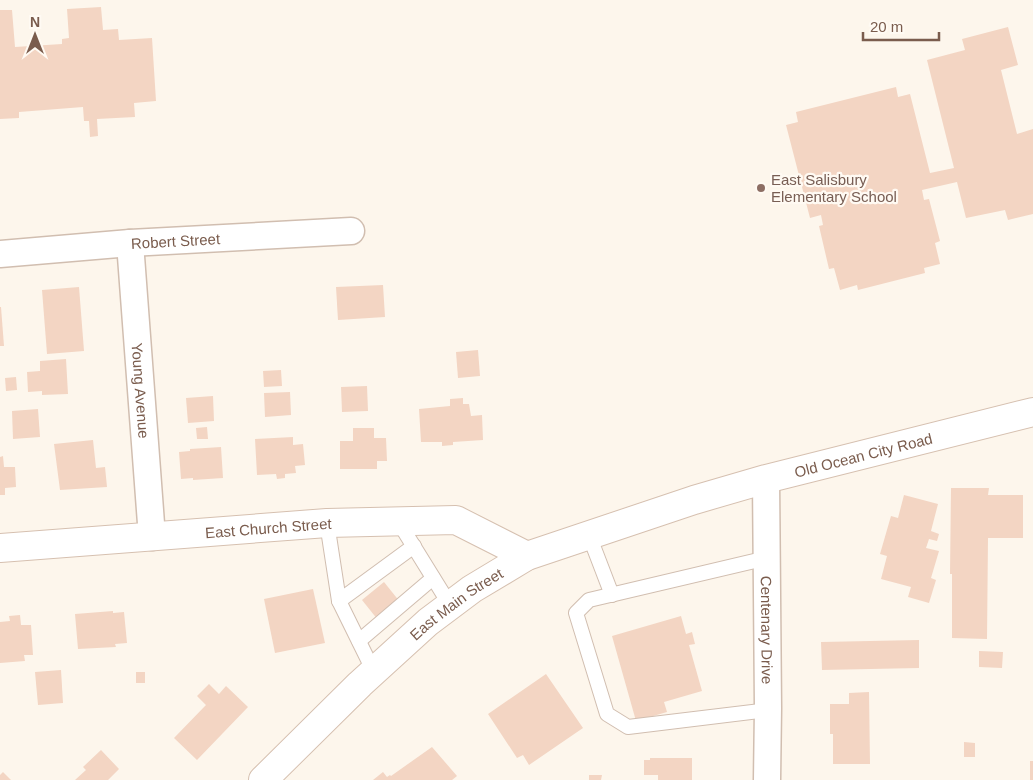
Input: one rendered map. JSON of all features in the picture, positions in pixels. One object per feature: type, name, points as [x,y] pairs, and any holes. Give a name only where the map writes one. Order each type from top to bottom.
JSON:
[{"type":"main road","name":"Old Ocean City Road","points":[[694,500],[766,479],[1033,412]]},
{"type":"main road","name":"East Main Street","points":[[263,780],[428,622],[472,589],[527,556],[694,500]]},
{"type":"main road","name":"East Church Street","points":[[0,548],[327,523],[456,520],[527,556]]},
{"type":"street","name":"Robert Street","points":[[0,254],[130,243],[351,231]]},
{"type":"street","name":"Young Avenue","points":[[130,243],[152,537]]},
{"type":"street","name":"Centenary Drive","points":[[766,479],[767,780]]},
{"type":"lane","points":[[398,521],[450,605]]},
{"type":"lane","points":[[327,523],[339,601],[374,672]]},
{"type":"lane","points":[[589,535],[612,594]]},
{"type":"lane","points":[[339,601],[414,546]]},
{"type":"lane","points":[[766,558],[589,600],[576,613],[607,714],[628,727],[768,710]]},
{"type":"lane","points":[[359,641],[433,578]]},
{"type":"building","points":[[101,7],[103,30],[118,29],[119,40],[152,38],[156,101],[134,103],[135,117],[97,119],[98,136],[90,137],[89,121],[84,121],[83,107],[19,112],[19,118],[0,119],[0,10],[12,10],[15,47],[62,44],[62,39],[69,38],[67,9]]},
{"type":"building","points":[[1008,27],[1018,65],[1001,70],[1017,134],[1033,129],[1033,214],[1008,220],[1005,210],[966,218],[957,182],[922,190],[924,200],[929,199],[940,241],[935,243],[940,264],[924,268],[925,273],[858,290],[857,285],[840,290],[834,268],[829,269],[819,226],[823,225],[821,215],[810,218],[786,125],[798,122],[796,112],[896,87],[898,97],[910,94],[930,173],[954,168],[927,60],[965,50],[962,39]]},
{"type":"building","points":[[383,285],[385,317],[338,320],[336,287]]},
{"type":"building","points":[[79,287],[84,351],[47,354],[42,290]]},
{"type":"building","points":[[1,307],[4,346],[0,346]]},
{"type":"building","points":[[478,350],[480,376],[458,378],[456,352]]},
{"type":"building","points":[[66,359],[68,394],[42,395],[42,391],[28,392],[27,372],[40,371],[40,361]]},
{"type":"building","points":[[281,370],[282,386],[264,387],[263,371]]},
{"type":"building","points":[[16,377],[17,390],[6,391],[5,378]]},
{"type":"building","points":[[367,386],[368,411],[342,412],[341,387]]},
{"type":"building","points":[[290,392],[291,415],[265,417],[264,393]]},
{"type":"building","points":[[213,396],[214,421],[188,423],[186,398]]},
{"type":"building","points":[[463,398],[463,404],[469,404],[471,416],[482,415],[483,440],[453,442],[453,445],[442,446],[442,442],[421,442],[419,409],[450,406],[450,399]]},
{"type":"building","points":[[38,409],[40,437],[13,439],[12,411]]},
{"type":"building","points":[[207,427],[208,439],[197,439],[196,428]]},
{"type":"building","points":[[353,428],[374,428],[374,438],[386,438],[387,461],[377,461],[377,469],[340,469],[340,441],[353,441]]},
{"type":"building","points":[[293,437],[293,445],[303,444],[305,465],[295,466],[296,473],[285,474],[285,478],[277,479],[276,474],[257,475],[255,439]]},
{"type":"building","points":[[93,440],[96,468],[105,467],[107,487],[60,490],[54,444]]},
{"type":"building","points":[[221,447],[223,478],[181,479],[179,452],[190,451],[190,449]]},
{"type":"building","points":[[3,456],[4,467],[15,467],[16,487],[5,488],[5,495],[0,495],[0,457]]},
{"type":"building","points":[[951,488],[989,488],[988,495],[1023,495],[1023,538],[988,538],[987,639],[952,638],[952,574],[950,574]]},
{"type":"building","points":[[904,495],[938,504],[931,531],[939,534],[937,541],[929,539],[926,548],[939,551],[931,578],[936,580],[929,603],[908,597],[911,587],[881,579],[887,556],[880,554],[891,516],[898,518]]},
{"type":"building","points":[[384,582],[400,602],[378,620],[362,600]]},
{"type":"building","points":[[313,589],[325,643],[275,653],[264,599]]},
{"type":"building","points":[[113,611],[113,613],[124,612],[127,643],[115,644],[116,647],[78,649],[75,614]]},
{"type":"building","points":[[20,615],[21,625],[31,625],[33,655],[24,655],[25,661],[0,663],[0,622],[10,621],[9,616]]},
{"type":"building","points":[[681,616],[686,634],[692,632],[695,644],[689,645],[702,691],[664,702],[667,712],[636,721],[612,636]]},
{"type":"building","points":[[919,640],[919,668],[822,670],[821,642]]},
{"type":"building","points":[[979,651],[1003,652],[1002,668],[979,667]]},
{"type":"building","points":[[61,670],[63,703],[38,705],[35,672]]},
{"type":"building","points":[[136,672],[145,672],[145,683],[136,683]]},
{"type":"building","points":[[546,674],[583,728],[529,765],[523,755],[517,758],[488,714]]},
{"type":"building","points":[[209,684],[219,694],[226,686],[248,707],[197,760],[174,738],[206,705],[197,696]]},
{"type":"building","points":[[869,692],[870,764],[833,764],[830,704],[849,704],[849,693]]},
{"type":"building","points":[[964,742],[975,743],[975,757],[964,757]]},
{"type":"building","points":[[432,747],[457,776],[452,780],[373,780],[383,772],[387,777],[391,776]]},
{"type":"building","points":[[101,750],[119,769],[108,780],[75,780],[86,770],[83,767]]},
{"type":"building","points":[[650,758],[692,758],[692,780],[658,780],[658,775],[644,775],[644,760],[650,760]]},
{"type":"building","points":[[1030,761],[1033,761],[1033,780],[1030,780]]},
{"type":"building","points":[[3,772],[11,780],[0,780],[0,775]]},
{"type":"building","points":[[589,775],[602,775],[601,780],[589,780]]},
{"type":"place","name":"East Salisbury Elementary School","points":[[761,188]]}]
